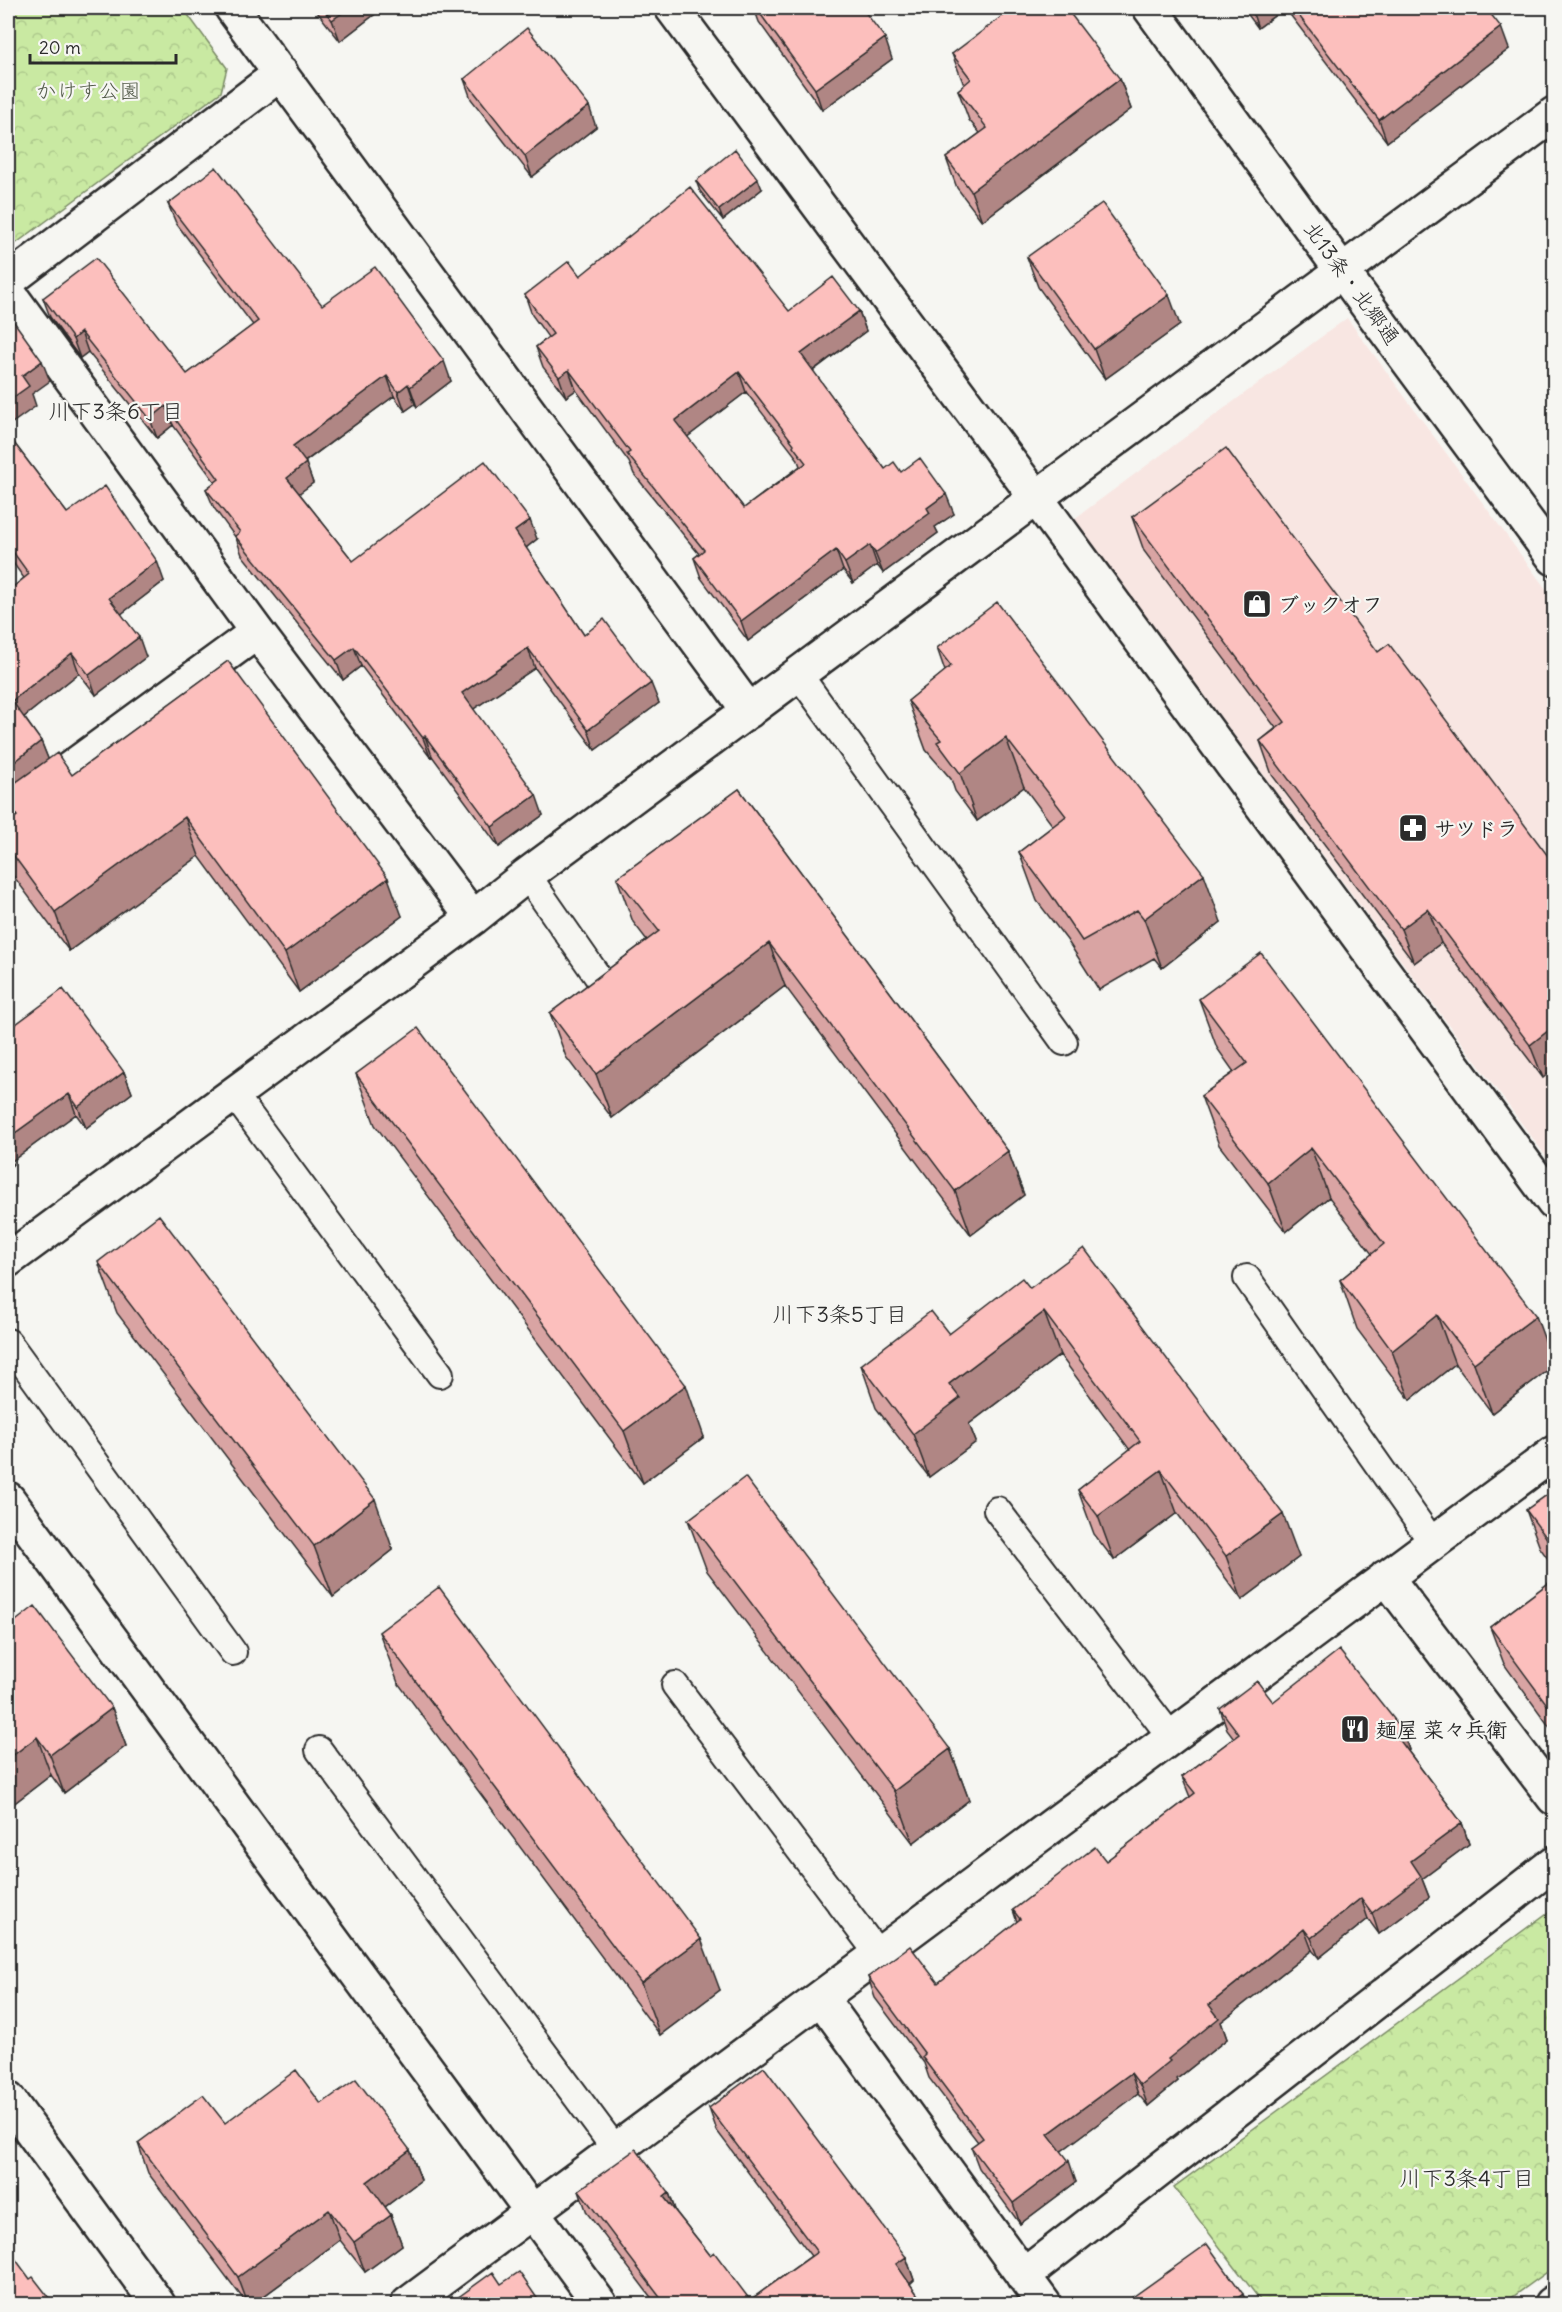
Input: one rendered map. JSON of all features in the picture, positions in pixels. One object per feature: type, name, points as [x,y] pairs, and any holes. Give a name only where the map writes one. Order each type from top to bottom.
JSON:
[{"type":"street","points":[[232,8],[749,711]]},
{"type":"street","points":[[672,8],[1037,499],[1554,1203]]},
{"type":"street","name":"北13条・北郷通","points":[[1150,8],[1554,558]]},
{"type":"street","points":[[8,281],[281,73]]},
{"type":"street","points":[[8,1260],[473,918],[527,875],[1554,114]]},
{"type":"street","points":[[8,292],[257,632],[473,918]]},
{"type":"street","points":[[8,814],[257,632]]},
{"type":"street","points":[[408,2304],[1554,1453]]},
{"type":"street","points":[[8,1499],[600,2304]]},
{"type":"street","points":[[1386,1577],[1554,1798]]},
{"type":"street","points":[[1023,2276],[1554,1863]]},
{"type":"street","points":[[821,1998],[1044,2304]]},
{"type":"street","points":[[8,2099],[158,2304]]},
{"type":"lane","points":[[799,675],[1064,1042]]},
{"type":"lane","points":[[527,875],[605,987]]},
{"type":"lane","points":[[233,1093],[440,1374]]},
{"type":"lane","points":[[1247,1278],[1433,1543]]},
{"type":"lane","points":[[8,1342],[233,1652]]},
{"type":"lane","points":[[997,1510],[1172,1738]]},
{"type":"lane","points":[[675,1685],[879,1955]]},
{"type":"lane","points":[[319,1750],[616,2150]]},
{"type":"shaded area","points":[[1347,318],[1554,600],[1554,1167],[1074,519]]},
{"type":"green space","name":"かけす公園","points":[[8,8],[183,8],[227,68],[221,92],[15,244],[8,244]]},
{"type":"green space","points":[[1554,1908],[1554,2267],[1503,2304],[1263,2304],[1174,2187]]},
{"type":"building","points":[[322,8],[349,8],[332,20]]},
{"type":"building","points":[[756,8],[862,8],[885,38],[815,89]]},
{"type":"building","points":[[1013,8],[1066,8],[1120,79],[971,191],[946,158],[987,128],[958,90],[971,79],[952,54]]},
{"type":"building","points":[[1293,8],[1486,8],[1501,27],[1379,120]]},
{"type":"building","points":[[527,28],[589,106],[525,156],[464,79]]},
{"type":"building","points":[[735,149],[758,179],[719,210],[696,181]]},
{"type":"building","points":[[216,167],[322,305],[375,267],[444,361],[410,387],[408,384],[398,392],[387,376],[293,446],[306,463],[287,478],[353,561],[485,461],[530,520],[515,531],[584,635],[604,619],[651,683],[588,730],[528,648],[462,693],[536,795],[492,827],[425,736],[423,738],[354,647],[336,660],[235,536],[240,532],[206,489],[219,479],[166,406],[150,419],[81,332],[73,339],[43,298],[96,258],[187,374],[258,321],[168,204]]},
{"type":"building","points":[[690,187],[789,311],[833,277],[859,311],[801,354],[885,469],[894,462],[901,472],[920,458],[946,494],[927,508],[930,513],[875,553],[870,545],[845,563],[836,550],[741,621],[694,558],[704,550],[627,454],[630,452],[569,370],[559,377],[536,347],[553,334],[525,295],[569,261],[580,276]],"holes":[[[739,372],[794,444],[793,446],[806,463],[744,508],[675,421]]]},
{"type":"building","points":[[1102,203],[1169,295],[1094,349],[1027,257]]},
{"type":"building","points":[[12,319],[42,361],[22,376],[29,386],[8,401],[8,323]]},
{"type":"building","points":[[8,435],[67,513],[105,486],[157,561],[109,598],[139,637],[89,675],[72,653],[12,701],[41,741],[8,767],[8,591],[29,574],[8,545]]},
{"type":"building","points":[[1226,448],[1378,652],[1389,644],[1554,864],[1554,1026],[1530,1045],[1428,909],[1401,929],[1260,741],[1285,722],[1132,517]]},
{"type":"building","points":[[997,602],[1204,874],[1144,919],[1137,910],[1082,941],[1019,852],[1066,816],[1006,738],[960,773],[937,742],[941,740],[908,701],[951,666],[937,648]]},
{"type":"building","points":[[228,661],[388,878],[285,953],[185,817],[55,912],[8,848],[8,823],[17,816],[8,804],[8,788],[57,753],[72,775]]},
{"type":"building","points":[[739,789],[1008,1151],[955,1191],[769,943],[596,1074],[550,1013],[659,931],[617,878]]},
{"type":"building","points":[[1261,953],[1536,1316],[1474,1363],[1437,1315],[1392,1351],[1340,1280],[1384,1244],[1311,1148],[1268,1183],[1201,1096],[1247,1063],[1199,999]]},
{"type":"building","points":[[63,989],[124,1072],[78,1107],[69,1094],[8,1138],[8,1060],[10,1058],[8,1030]]},
{"type":"building","points":[[418,1028],[686,1385],[624,1431],[356,1074]]},
{"type":"building","points":[[159,1215],[375,1499],[314,1546],[98,1262]]},
{"type":"building","points":[[1084,1248],[1283,1514],[1226,1556],[1161,1470],[1098,1516],[1078,1490],[1140,1441],[1044,1312],[949,1384],[960,1398],[913,1434],[861,1365],[931,1311],[949,1334],[1022,1278],[1030,1288]]},
{"type":"building","points":[[745,1477],[950,1749],[894,1791],[688,1520]]},
{"type":"building","points":[[1554,1490],[1554,1548],[1526,1510]]},
{"type":"building","points":[[1554,1579],[1554,1714],[1490,1627]]},
{"type":"building","points":[[439,1587],[701,1939],[641,1983],[379,1632]]},
{"type":"building","points":[[35,1606],[112,1708],[50,1755],[37,1737],[8,1759],[8,1627]]},
{"type":"building","points":[[1339,1650],[1402,1729],[1395,1734],[1462,1823],[1411,1861],[1421,1876],[1372,1913],[1361,1898],[1311,1938],[1304,1929],[1209,2005],[1219,2018],[1168,2059],[1170,2061],[1140,2085],[1131,2073],[1048,2134],[1069,2161],[1013,2203],[971,2147],[983,2138],[922,2057],[925,2054],[868,1977],[910,1946],[938,1983],[1020,1919],[1013,1910],[1095,1847],[1106,1861],[1195,1793],[1182,1777],[1239,1734],[1220,1709],[1257,1681],[1273,1702]]},
{"type":"building","points":[[764,2067],[906,2257],[896,2264],[924,2304],[665,2304],[579,2190],[636,2149],[669,2193],[664,2197],[710,2255],[714,2252],[750,2300],[817,2252],[709,2108]]},
{"type":"building","points":[[296,2070],[321,2104],[356,2079],[410,2150],[367,2182],[391,2215],[354,2242],[329,2210],[238,2277],[138,2143],[203,2095],[225,2123]]},
{"type":"building","points":[[1207,2244],[1243,2294],[1229,2304],[1123,2304]]},
{"type":"building","points":[[8,2249],[30,2279],[33,2277],[54,2304],[8,2304]]},
{"type":"building","points":[[493,2272],[501,2284],[519,2272],[541,2304],[456,2304],[453,2301]]},
{"type":"place","name":"ブックオフ","points":[[1257,604]]},
{"type":"place","name":"サツドラ","points":[[1413,828]]},
{"type":"place","name":"麺屋 菜々兵衛","points":[[1355,1729]]},
{"type":"district","name":"川下3条6丁目","points":[[116,411]]},
{"type":"district","name":"川下3条5丁目","points":[[840,1314]]},
{"type":"district","name":"川下3条4丁目","points":[[1467,2178]]}]
